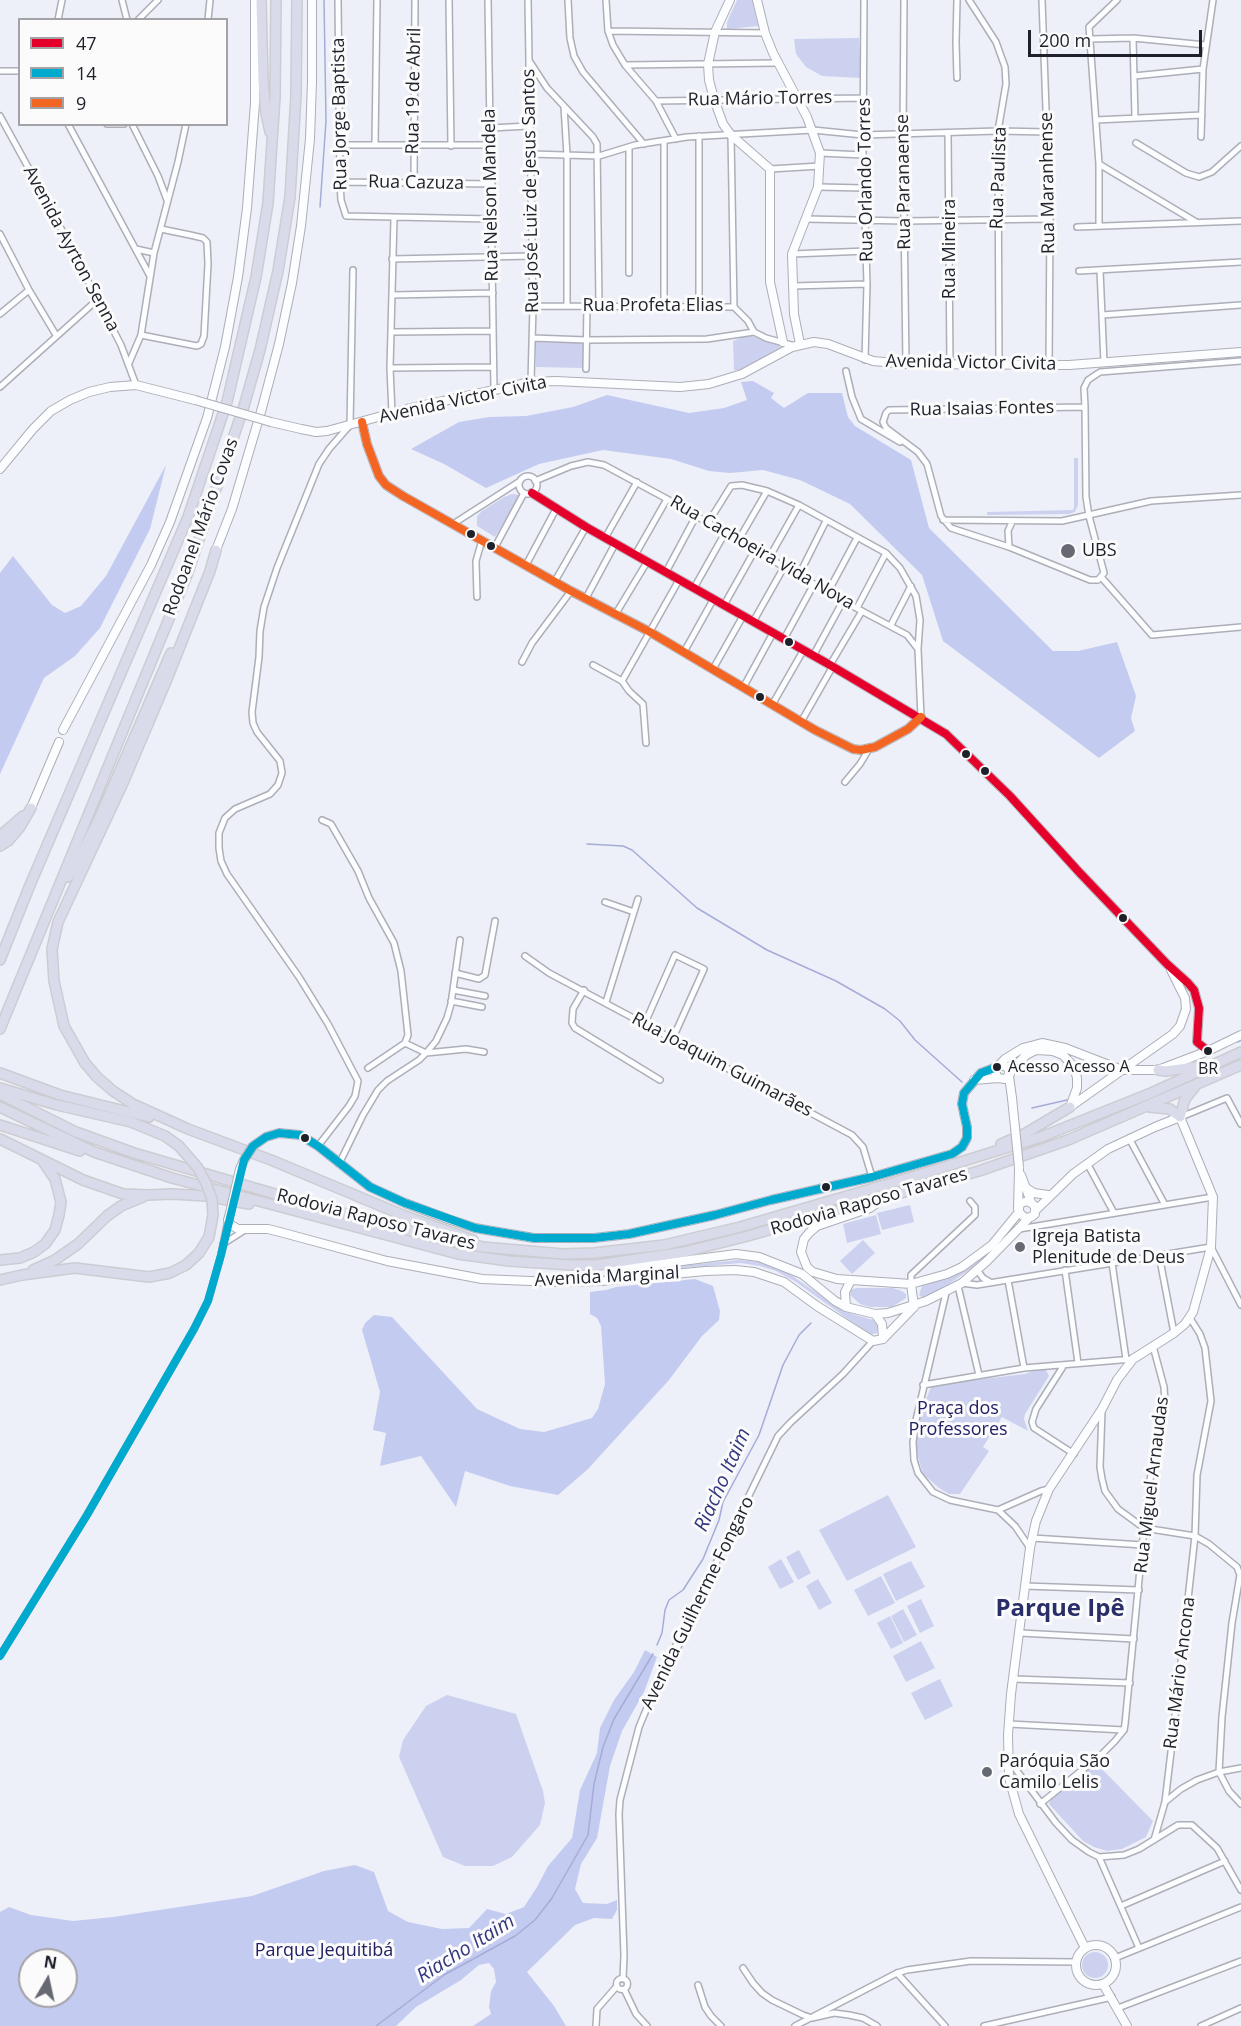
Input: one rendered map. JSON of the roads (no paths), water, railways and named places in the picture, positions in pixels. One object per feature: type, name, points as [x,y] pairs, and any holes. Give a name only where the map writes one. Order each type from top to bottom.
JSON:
[{"type":"highway","points":[[261,0],[266,113],[272,145]]},
{"type":"highway","name":"Rodoanel Mário Covas","points":[[0,960],[188,517],[228,402],[242,344],[268,203],[275,97],[276,0]]},
{"type":"highway","name":"Rodoanel Mário Covas","points":[[0,1029],[187,575],[244,406],[278,272],[290,197],[296,106],[297,0]]},
{"type":"highway","points":[[60,885],[78,861],[99,819],[216,550]]},
{"type":"highway","points":[[188,1129],[133,1104],[105,1084],[86,1063],[64,1026],[54,981],[52,949],[58,922],[137,752],[210,571],[216,550]]},
{"type":"highway","points":[[0,836],[31,808]]},
{"type":"highway","points":[[0,846],[8,841],[20,827],[31,808]]},
{"type":"highway","name":"Rodovia Raposo Tavares","points":[[0,1094],[76,1132],[134,1153],[320,1207],[438,1238],[509,1251],[594,1254],[664,1245],[760,1221],[1062,1130],[1241,1052]]},
{"type":"highway","name":"Rodovia Raposo Tavares","points":[[0,1107],[59,1136],[120,1161],[172,1178],[458,1254],[571,1266],[662,1256],[707,1246],[978,1171],[1068,1140],[1241,1065]]},
{"type":"highway","points":[[1155,1070],[1208,1066]]},
{"type":"highway","points":[[0,1073],[60,1095],[140,1114],[188,1129],[271,1160],[405,1216],[509,1251]]},
{"type":"highway","points":[[1145,1107],[1165,1108],[1180,1118],[1185,1098],[1200,1083]]},
{"type":"highway","points":[[0,1088],[57,1105],[131,1122],[165,1136],[178,1146],[198,1168],[212,1199],[213,1215],[209,1237],[199,1253],[186,1265],[170,1273],[149,1277],[75,1268],[0,1280]]},
{"type":"highway","points":[[971,1158],[1026,1133],[1070,1107]]},
{"type":"highway","points":[[0,1125],[87,1154],[120,1161]]},
{"type":"highway","points":[[0,1139],[108,1190],[123,1194],[218,1197],[320,1218]]},
{"type":"highway","points":[[0,1260],[20,1258],[34,1252],[45,1244],[55,1230],[61,1202],[50,1169],[41,1159]]},
{"type":"highway","points":[[22,1275],[55,1260],[78,1244],[121,1206],[148,1196]]},
{"type":"main road","points":[[63,730],[151,565],[170,522],[207,417],[231,312],[247,208],[255,104],[255,0]]},
{"type":"main road","points":[[216,550],[232,509],[262,408],[292,283],[301,226],[310,139],[312,0]]},
{"type":"main road","points":[[730,0],[715,32],[708,64],[709,80],[723,124],[731,135],[770,169],[770,282],[783,342]]},
{"type":"main road","points":[[757,0],[765,33],[777,63],[798,98],[813,130],[820,153],[818,187],[792,254],[797,345]]},
{"type":"main road","name":"Avenida Victor Civita","points":[[0,469],[51,411],[89,392],[110,387],[136,385],[316,432],[531,382],[556,381],[680,387],[723,381],[742,374],[797,345],[814,342],[828,345],[865,360],[906,364],[1049,365],[1241,352]]},
{"type":"main road","points":[[362,422],[374,466],[386,485],[571,591],[650,632],[801,722],[853,749],[869,749],[908,729],[921,717]]},
{"type":"main road","points":[[525,492],[921,717],[958,743],[1194,990],[1199,1008],[1196,1037],[1198,1044],[1208,1051]]},
{"type":"main road","points":[[31,808],[59,742]]},
{"type":"main road","points":[[1070,1107],[1173,1034],[1186,1009],[1182,988],[1167,964]]},
{"type":"main road","points":[[973,1081],[981,1073],[999,1066],[1014,1053],[1042,1043],[1058,1046],[1122,1070],[1155,1070],[1208,1051],[1241,1035]]},
{"type":"main road","points":[[973,1081],[1005,1076],[1026,1055],[1036,1050],[1053,1051],[1063,1055],[1074,1067],[1077,1089],[1070,1107]]},
{"type":"main road","points":[[1134,1061],[1155,1070]]},
{"type":"main road","points":[[999,1066],[996,1074],[1005,1076]]},
{"type":"main road","points":[[999,1066],[1008,1067],[1005,1076],[1012,1097],[1019,1168],[1017,1199],[1019,1211],[1023,1217],[1032,1215],[1035,1206],[1019,1168]]},
{"type":"main road","name":"Rodovia Raposo Tavares","points":[[229,1217],[244,1160],[254,1146],[266,1137],[289,1132],[300,1135],[318,1146],[370,1187],[405,1203],[475,1228],[566,1239],[629,1234],[872,1177],[949,1155],[959,1150],[965,1143],[967,1133],[962,1100],[973,1081]]},
{"type":"main road","points":[[885,1197],[870,1208],[816,1226],[804,1239],[801,1252],[807,1268],[823,1275],[851,1280],[911,1284],[947,1274],[962,1267],[992,1245],[1024,1202],[1032,1202],[1037,1198],[1050,1195],[1087,1163],[1129,1138],[1180,1118],[1213,1197],[1211,1247],[1197,1303],[1190,1318],[1174,1332],[1129,1359],[1102,1409],[1049,1490],[1030,1548],[1012,1679],[1008,1759],[1013,1795],[1019,1814],[1085,1948]]},
{"type":"main road","points":[[1026,1188],[1034,1193],[1050,1195]]},
{"type":"main road","name":"Avenida Marginal","points":[[597,1264],[629,1269],[707,1257],[736,1254],[753,1256],[781,1264],[802,1274],[835,1301],[846,1307],[875,1314],[888,1314],[914,1307],[960,1285],[1019,1229],[1050,1195]]},
{"type":"main road","points":[[1008,1226],[1017,1199]]},
{"type":"main road","name":"Avenida Marginal","points":[[229,1217],[234,1227],[245,1230],[268,1229],[387,1261],[482,1279],[525,1282],[601,1281],[705,1271],[754,1272],[784,1282],[873,1341]]},
{"type":"main road","points":[[846,1307],[845,1292],[851,1280]]},
{"type":"main road","points":[[911,1284],[914,1307]]},
{"type":"main road","name":"Avenida Marginal","points":[[883,1340],[914,1307]]},
{"type":"main road","points":[[873,1341],[883,1340],[882,1324],[875,1314]]},
{"type":"main road","points":[[1092,1945],[1106,1947],[1115,1958],[1116,1971],[1109,1981],[1103,1984],[1096,1985],[1083,1981],[1079,1976],[1076,1962],[1085,1948],[1092,1945]]},
{"type":"main road","points":[[1103,1984],[1127,2026]]},
{"type":"street","points":[[58,18],[62,0]]},
{"type":"street","points":[[122,0],[126,18]]},
{"type":"street","points":[[140,18],[158,0]]},
{"type":"street","points":[[208,18],[210,0]]},
{"type":"street","name":"Rua Jorge Baptista","points":[[338,0],[341,200],[346,216],[394,218]]},
{"type":"street","points":[[375,145],[377,0]]},
{"type":"street","name":"Rua 19 de Abril","points":[[414,183],[415,0]]},
{"type":"street","points":[[449,0],[451,146]]},
{"type":"street","name":"Rua Nelson Mandela","points":[[488,0],[494,390]]},
{"type":"street","name":"Rua José Luiz de Jesus Santos","points":[[528,0],[533,306],[531,382]]},
{"type":"street","points":[[568,0],[570,38],[574,56],[583,72],[644,144]]},
{"type":"street","points":[[606,0],[608,31],[613,45],[625,64],[656,101],[676,139]]},
{"type":"street","name":"Rua Orlando Torres","points":[[864,0],[863,155],[867,221],[865,360]]},
{"type":"street","name":"Rua Paranaense","points":[[904,0],[906,364]]},
{"type":"street","points":[[957,0],[957,78]]},
{"type":"street","name":"Rua Paulista","points":[[970,0],[996,42],[1005,67],[1006,84],[998,131],[999,365]]},
{"type":"street","name":"Rua Maranhense","points":[[1042,0],[1050,219],[1049,365]]},
{"type":"street","points":[[1099,225],[1099,164],[1089,26],[1117,0]]},
{"type":"street","points":[[1201,137],[1203,69],[1213,0]]},
{"type":"street","points":[[608,31],[765,33]]},
{"type":"street","points":[[1090,39],[1133,38],[1206,45]]},
{"type":"street","points":[[1133,38],[1135,118]]},
{"type":"street","points":[[528,59],[547,88],[597,144],[599,156],[599,305]]},
{"type":"street","points":[[625,64],[777,63]]},
{"type":"street","points":[[1134,76],[1203,69]]},
{"type":"street","points":[[0,70],[18,71]]},
{"type":"street","name":"Rua Mário Torres","points":[[656,101],[864,98]]},
{"type":"street","points":[[564,107],[567,155],[567,305]]},
{"type":"street","points":[[1096,120],[1202,115]]},
{"type":"street","name":"Avenida Ayrton Senna","points":[[1,120],[51,208],[129,363],[136,385]]},
{"type":"street","points":[[69,126],[150,276]]},
{"type":"street","points":[[133,126],[168,202]]},
{"type":"street","points":[[129,363],[141,335],[154,253],[186,126]]},
{"type":"street","points":[[490,128],[529,126]]},
{"type":"street","points":[[531,154],[599,156],[644,144],[699,136],[813,130],[903,136],[998,131],[1048,132]]},
{"type":"street","name":"Rua Mineira","points":[[948,134],[950,364]]},
{"type":"street","points":[[731,135],[734,307]]},
{"type":"street","points":[[699,136],[699,306]]},
{"type":"street","points":[[664,141],[664,306]]},
{"type":"street","points":[[1136,143],[1186,173],[1198,177],[1212,172],[1241,146]]},
{"type":"street","points":[[340,145],[491,145]]},
{"type":"street","points":[[629,147],[629,273]]},
{"type":"street","points":[[820,153],[863,155]]},
{"type":"street","points":[[1099,164],[1196,222]]},
{"type":"street","points":[[770,169],[820,166]]},
{"type":"street","points":[[158,176],[173,181]]},
{"type":"street","name":"Rua Cazuza","points":[[340,182],[492,184]]},
{"type":"street","points":[[818,187],[865,188]]},
{"type":"street","points":[[393,413],[390,368],[394,218],[491,219]]},
{"type":"street","points":[[804,219],[905,221],[1050,219]]},
{"type":"street","points":[[1077,227],[1241,221]]},
{"type":"street","points":[[141,335],[197,346],[201,344],[204,336],[208,246],[203,238],[161,229]]},
{"type":"street","points":[[0,234],[56,335]]},
{"type":"street","points":[[136,249],[154,253]]},
{"type":"street","points":[[792,254],[867,251]]},
{"type":"street","points":[[392,259],[532,256]]},
{"type":"street","points":[[1079,271],[1241,262]]},
{"type":"street","points":[[318,1146],[349,1106],[355,1096],[358,1081],[328,1024],[299,977],[227,874],[220,855],[219,833],[225,818],[235,809],[270,794],[278,785],[282,773],[280,761],[257,732],[253,723],[252,712],[260,631],[264,607],[277,568],[319,464],[350,425],[353,270]]},
{"type":"street","points":[[1100,270],[1104,363]]},
{"type":"street","points":[[792,286],[867,284]]},
{"type":"street","points":[[0,314],[29,290]]},
{"type":"street","points":[[392,294],[493,294]]},
{"type":"street","points":[[0,387],[97,300]]},
{"type":"street","points":[[586,369],[587,305]]},
{"type":"street","points":[[1102,315],[1241,305]]},
{"type":"street","name":"Rua Profeta Elias","points":[[533,306],[734,307],[748,321],[754,332]]},
{"type":"street","points":[[392,332],[494,331]]},
{"type":"street","points":[[533,338],[707,339],[754,332],[797,345]]},
{"type":"street","points":[[1102,578],[1104,573],[1086,497],[1085,383],[1100,372],[1241,361]]},
{"type":"street","points":[[390,368],[493,367]]},
{"type":"street","points":[[846,370],[852,398],[861,419],[907,445]]},
{"type":"street","name":"Rua Isaias Fontes","points":[[944,520],[927,464],[918,452],[886,428],[883,422],[886,413],[890,410],[1085,407]]},
{"type":"street","name":"Rua Cachoeira Vida Nova","points":[[535,481],[571,466],[588,462],[604,465],[843,601],[891,625],[907,635],[918,649]]},
{"type":"street","points":[[453,524],[520,481],[529,477],[535,481],[536,488],[525,492],[505,491]]},
{"type":"street","points":[[520,481],[525,492]]},
{"type":"street","points":[[606,538],[637,482]]},
{"type":"street","points":[[708,523],[734,484],[767,491],[799,505],[886,553],[900,568],[911,586],[920,614],[918,649],[921,717]]},
{"type":"street","points":[[738,541],[767,491]]},
{"type":"street","points":[[495,547],[525,492]]},
{"type":"street","points":[[944,520],[1062,521],[1151,501],[1241,495]]},
{"type":"street","points":[[635,555],[667,499]]},
{"type":"street","points":[[769,558],[799,505]]},
{"type":"street","points":[[526,565],[556,509]]},
{"type":"street","points":[[666,572],[696,516]]},
{"type":"street","points":[[944,520],[955,530],[1009,547],[1090,580],[1102,578]]},
{"type":"street","points":[[799,575],[826,521]]},
{"type":"street","points":[[1009,547],[1008,531],[1012,522]]},
{"type":"street","points":[[555,581],[586,527]]},
{"type":"street","points":[[694,588],[725,533]]},
{"type":"street","points":[[828,592],[856,538]]},
{"type":"street","points":[[477,597],[476,561],[482,540]]},
{"type":"street","points":[[586,598],[615,544]]},
{"type":"street","points":[[724,605],[755,550]]},
{"type":"street","points":[[801,722],[860,609],[886,553]]},
{"type":"street","points":[[615,615],[647,562]]},
{"type":"street","points":[[753,622],[784,567]]},
{"type":"street","points":[[1102,578],[1152,635],[1241,627]]},
{"type":"street","points":[[622,681],[679,580]]},
{"type":"street","points":[[783,639],[814,584]]},
{"type":"street","points":[[891,625],[911,586]]},
{"type":"street","points":[[522,662],[532,643],[571,591]]},
{"type":"street","points":[[684,652],[713,600]]},
{"type":"street","points":[[813,656],[843,601]]},
{"type":"street","points":[[713,669],[743,616]]},
{"type":"street","points":[[743,688],[773,633]]},
{"type":"street","points":[[772,705],[803,651]]},
{"type":"street","points":[[593,665],[622,681],[629,692],[643,704],[646,743]]},
{"type":"street","points":[[845,782],[869,749]]},
{"type":"street","points":[[322,820],[331,824],[358,871],[369,898],[394,943],[401,971],[408,1035],[405,1043],[368,1068]]},
{"type":"street","points":[[606,1002],[638,899]]},
{"type":"street","points":[[605,902],[634,912]]},
{"type":"street","points":[[455,973],[479,979],[485,975],[495,921]]},
{"type":"street","points":[[339,1164],[378,1090],[387,1081],[419,1060],[436,1041],[444,1026],[452,1001],[460,940]]},
{"type":"street","points":[[645,1023],[675,955],[704,969],[673,1038]]},
{"type":"street","name":"Rua Joaquim Guimarães","points":[[525,957],[549,973],[852,1135],[863,1147],[872,1177]]},
{"type":"street","points":[[453,990],[485,996]]},
{"type":"street","points":[[584,990],[573,1009],[572,1023],[575,1028],[660,1080]]},
{"type":"street","points":[[452,1001],[482,1007]]},
{"type":"street","points":[[405,1043],[426,1053],[459,1050],[484,1052]]},
{"type":"street","points":[[1180,1118],[1228,1098],[1241,1124]]},
{"type":"street","points":[[1129,1138],[1165,1205]]},
{"type":"street","points":[[1087,1163],[1114,1213]]},
{"type":"street","points":[[1019,1229],[1213,1197]]},
{"type":"street","points":[[911,1284],[911,1275],[975,1215],[975,1207],[969,1201]]},
{"type":"street","points":[[1032,1215],[1039,1226]]},
{"type":"street","points":[[0,1656],[87,1515],[194,1329],[208,1301],[229,1217]]},
{"type":"street","points":[[223,1244],[245,1230]]},
{"type":"street","points":[[979,1376],[960,1285],[977,1285],[1211,1247],[1241,1305]]},
{"type":"street","points":[[1159,1255],[1174,1332]]},
{"type":"street","points":[[923,1385],[1024,1368],[1129,1359],[1112,1263]]},
{"type":"street","points":[[976,1270],[983,1278],[992,1282]]},
{"type":"street","points":[[1065,1270],[1078,1363]]},
{"type":"street","points":[[1008,1280],[1024,1368]]},
{"type":"street","points":[[946,1293],[923,1385],[914,1442],[914,1460],[918,1473],[933,1492],[950,1500],[998,1510],[1015,1526],[1030,1548]]},
{"type":"street","name":"Rua Mário Ancona","points":[[1154,1840],[1165,1802],[1195,1536],[1197,1475],[1210,1409],[1211,1393],[1203,1340],[1190,1318]]},
{"type":"street","name":"Avenida Guilherme Fongaro","points":[[624,1989],[627,1983],[623,1979],[619,1814],[620,1800],[639,1727],[683,1640],[695,1608],[778,1436],[789,1423],[843,1374],[873,1341]]},
{"type":"street","name":"Rua Miguel Arnaudas","points":[[1124,1730],[1150,1480],[1165,1403],[1164,1387],[1153,1346]]},
{"type":"street","points":[[1064,1365],[1036,1409],[1032,1422],[1034,1428],[1074,1454]]},
{"type":"street","points":[[1102,1409],[1100,1467],[1105,1491],[1118,1509],[1144,1528],[1195,1536],[1216,1548],[1239,1566],[1240,1575],[1224,1705],[1219,1772],[1229,1791],[1241,1804]]},
{"type":"street","points":[[998,1510],[1041,1491],[1049,1490]]},
{"type":"street","points":[[1032,1538],[1143,1545]]},
{"type":"street","points":[[1025,1586],[1139,1590]]},
{"type":"street","points":[[1020,1633],[1134,1639]]},
{"type":"street","points":[[1012,1679],[1130,1683]]},
{"type":"street","points":[[1009,1724],[1124,1730]]},
{"type":"street","points":[[1040,1804],[1102,1754],[1124,1730]]},
{"type":"street","points":[[1008,1759],[1040,1804],[1072,1840],[1099,1857],[1139,1948]]},
{"type":"street","points":[[1165,1802],[1180,1789],[1197,1780],[1219,1772],[1241,1768]]},
{"type":"street","points":[[1099,1857],[1124,1855],[1139,1849],[1178,1825],[1192,1824],[1217,1848],[1241,1890]]},
{"type":"street","points":[[1121,1906],[1225,1861]]},
{"type":"street","points":[[1115,1958],[1241,1907]]},
{"type":"street","points":[[1118,2008],[1241,1960]]},
{"type":"street","points":[[795,2026],[897,1973],[935,1965],[971,1961],[1076,1962]]},
{"type":"street","points":[[744,1968],[762,1993],[812,2018],[834,2013],[863,2018],[877,2026]]},
{"type":"street","points":[[897,1973],[945,2026]]},
{"type":"street","points":[[596,2026],[597,2009],[617,1986],[618,1980],[623,1979]]},
{"type":"street","points":[[698,1985],[705,2007],[721,2026]]},
{"type":"street","points":[[617,1986],[624,1989],[636,2014],[646,2026]]},
{"type":"street","points":[[984,2026],[1112,1997]]},
{"type":"street","points":[[1201,2026],[1241,2008]]},
{"type":"waterway","points":[[320,207],[326,121],[324,0]]},
{"type":"waterway","points":[[587,844],[623,846],[632,850],[697,908],[767,950],[836,981],[885,1009],[900,1021],[915,1040],[962,1082]]},
{"type":"waterway","points":[[1032,1108],[1067,1100]]},
{"type":"waterway","name":"Riacho Itaim","points":[[657,1645],[669,1600],[683,1590],[703,1559],[719,1520],[723,1502],[759,1435],[783,1365],[799,1335],[811,1323]]},
{"type":"waterway","name":"Riacho Itaim","points":[[376,2026],[444,1975],[515,1936],[535,1920],[552,1898],[588,1835],[594,1784],[603,1747],[614,1719],[653,1654]]},
{"type":"place","name":"UBS","points":[[1068,551]]},
{"type":"place","name":"BR","points":[[1208,1051]]},
{"type":"place","name":"Acesso Acesso A","points":[[997,1067]]},
{"type":"place","name":"Igreja Batista Plenitude de Deus","points":[[1020,1247]]},
{"type":"place","name":"Paróquia São Camilo Lelis","points":[[987,1772]]},
{"type":"district","name":"Parque Ipê","points":[[1060,1609]]},
{"type":"park label","name":"Praça dos Professores","points":[[958,1419]]},
{"type":"park label","name":"Parque Jequitibá","points":[[324,1951]]}]
